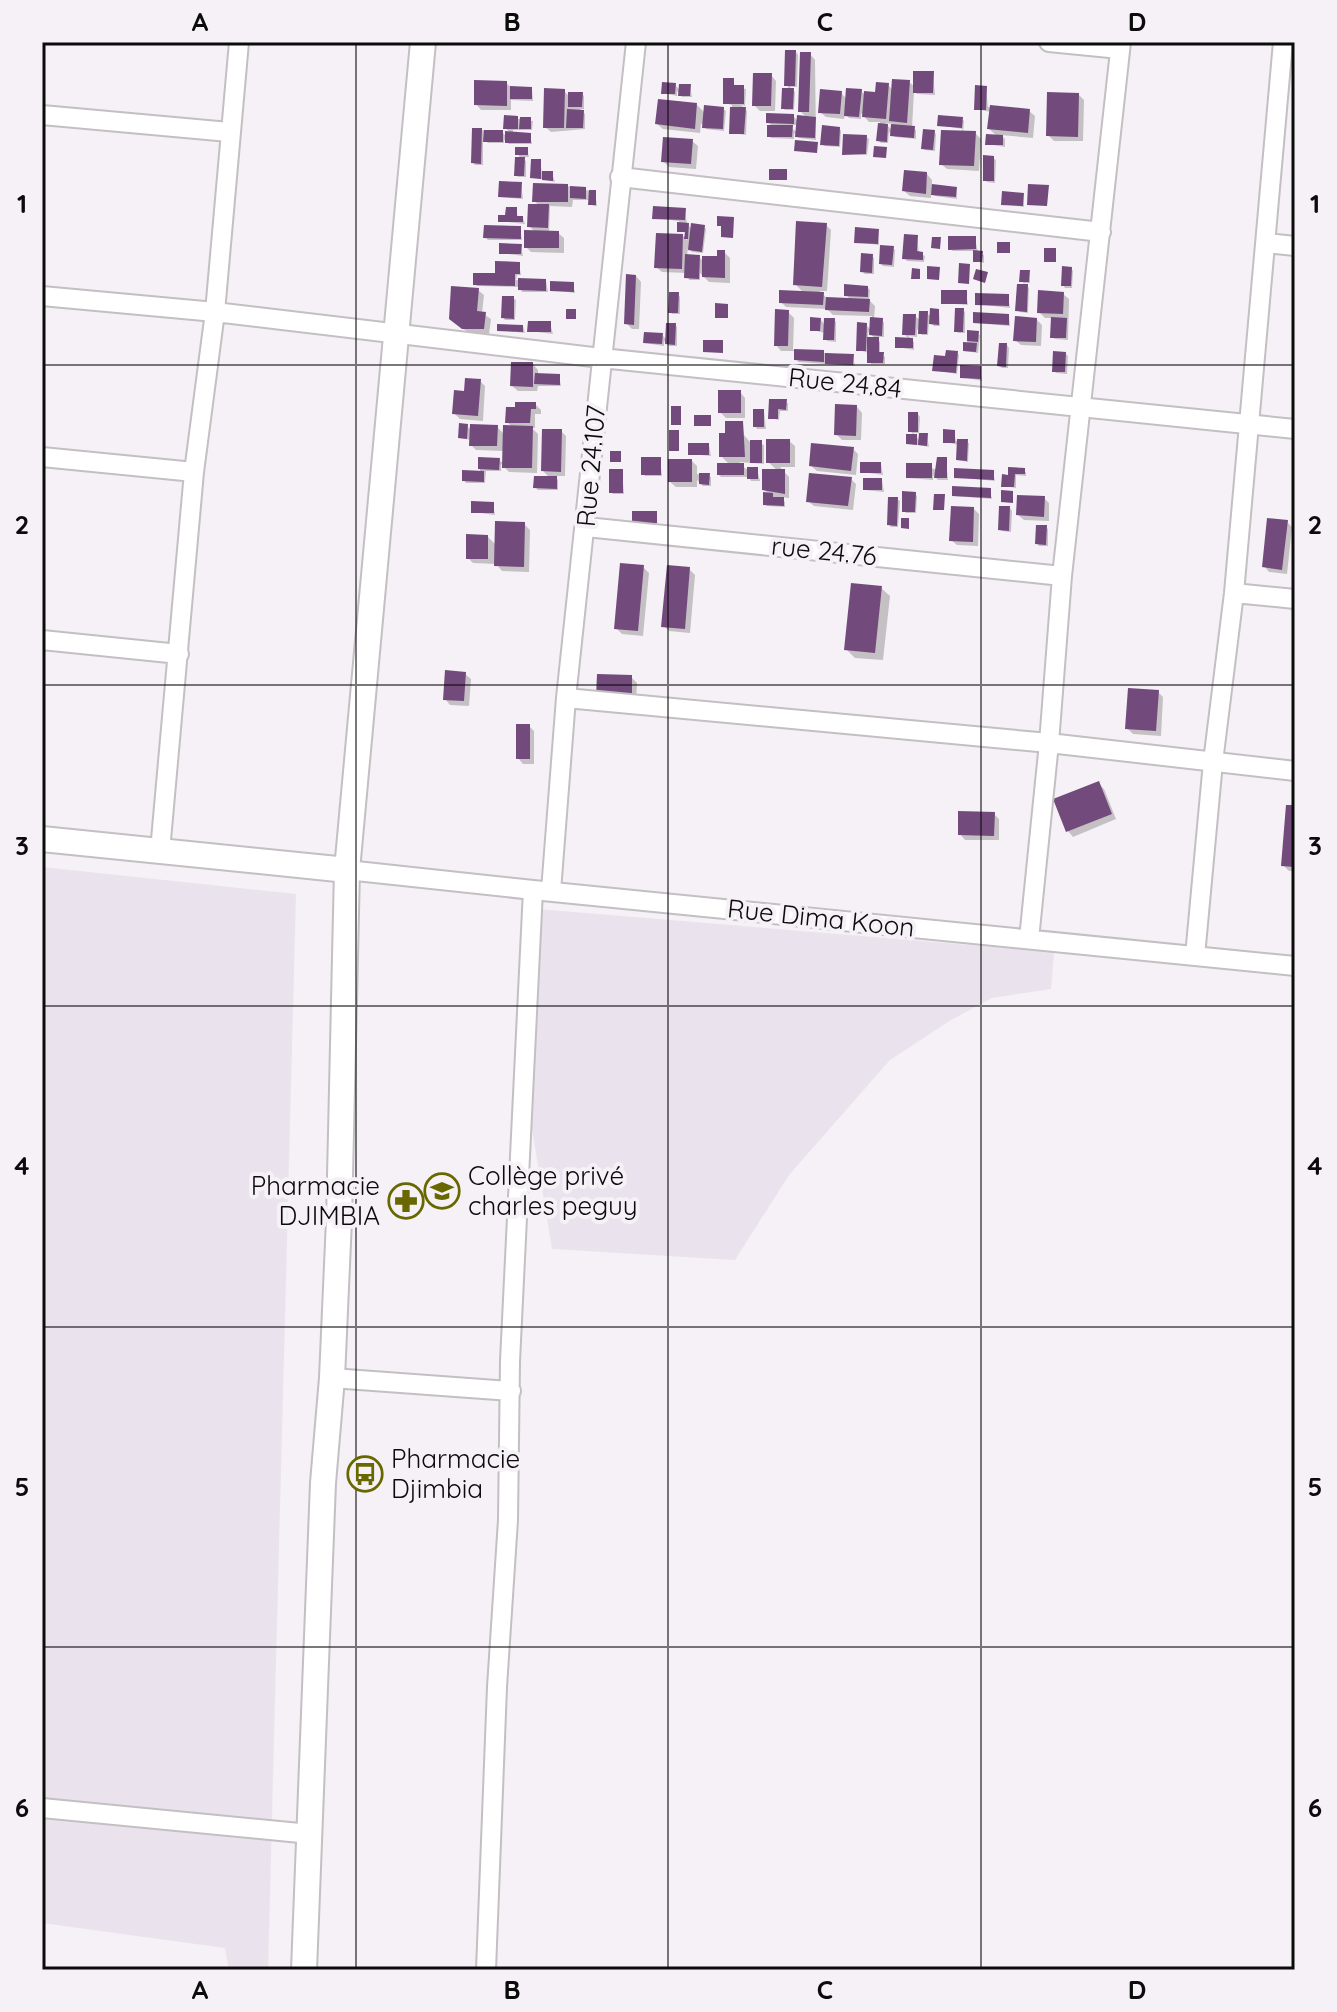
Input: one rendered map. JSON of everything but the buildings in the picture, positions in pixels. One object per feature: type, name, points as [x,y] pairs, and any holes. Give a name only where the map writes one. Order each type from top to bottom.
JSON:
[{"type":"street","points":[[160,851],[194,472],[215,312],[239,42]]},
{"type":"street","points":[[304,1970],[323,1483],[332,1378],[339,1220],[347,870],[423,42]]},
{"type":"street","name":"Rue 24.107","points":[[486,1970],[497,1687],[508,1520],[510,1361],[542,891],[586,527],[601,358],[636,42]]},
{"type":"street","points":[[1029,939],[1062,576],[1121,46],[1049,42]]},
{"type":"street","points":[[1195,956],[1213,762],[1234,593],[1266,243],[1288,64],[1283,42]]},
{"type":"street","points":[[42,115],[229,132]]},
{"type":"street","points":[[620,177],[1101,232]]},
{"type":"street","points":[[1266,243],[1295,246]]},
{"type":"street","name":"Rue 24.84","points":[[42,296],[215,312],[601,358],[1295,429]]},
{"type":"street","points":[[42,457],[194,472]]},
{"type":"street","name":"rue 24.76","points":[[586,527],[1062,576]]},
{"type":"street","points":[[1234,593],[1295,599]]},
{"type":"street","points":[[42,640],[179,654]]},
{"type":"street","points":[[566,698],[1049,743],[1295,771]]},
{"type":"street","points":[[42,839],[347,870]]},
{"type":"street","name":"Rue Dima Koon","points":[[347,870],[1295,966]]},
{"type":"street","points":[[332,1378],[511,1391]]},
{"type":"street","points":[[42,1808],[310,1834]]},
{"type":"shaded area","points":[[42,867],[296,894],[268,1970],[229,1970],[225,1948],[42,1923]]},
{"type":"shaded area","points":[[538,909],[1054,952],[1051,989],[992,998],[951,1020],[890,1060],[789,1175],[735,1260],[552,1249],[530,1117]]},
{"type":"place","name":"Collège privé charles peguy","points":[[442,1191]]},
{"type":"place","name":"Pharmacie DJIMBIA","points":[[406,1201]]},
{"type":"place","name":"Pharmacie Djimbia","points":[[365,1474]]}]
